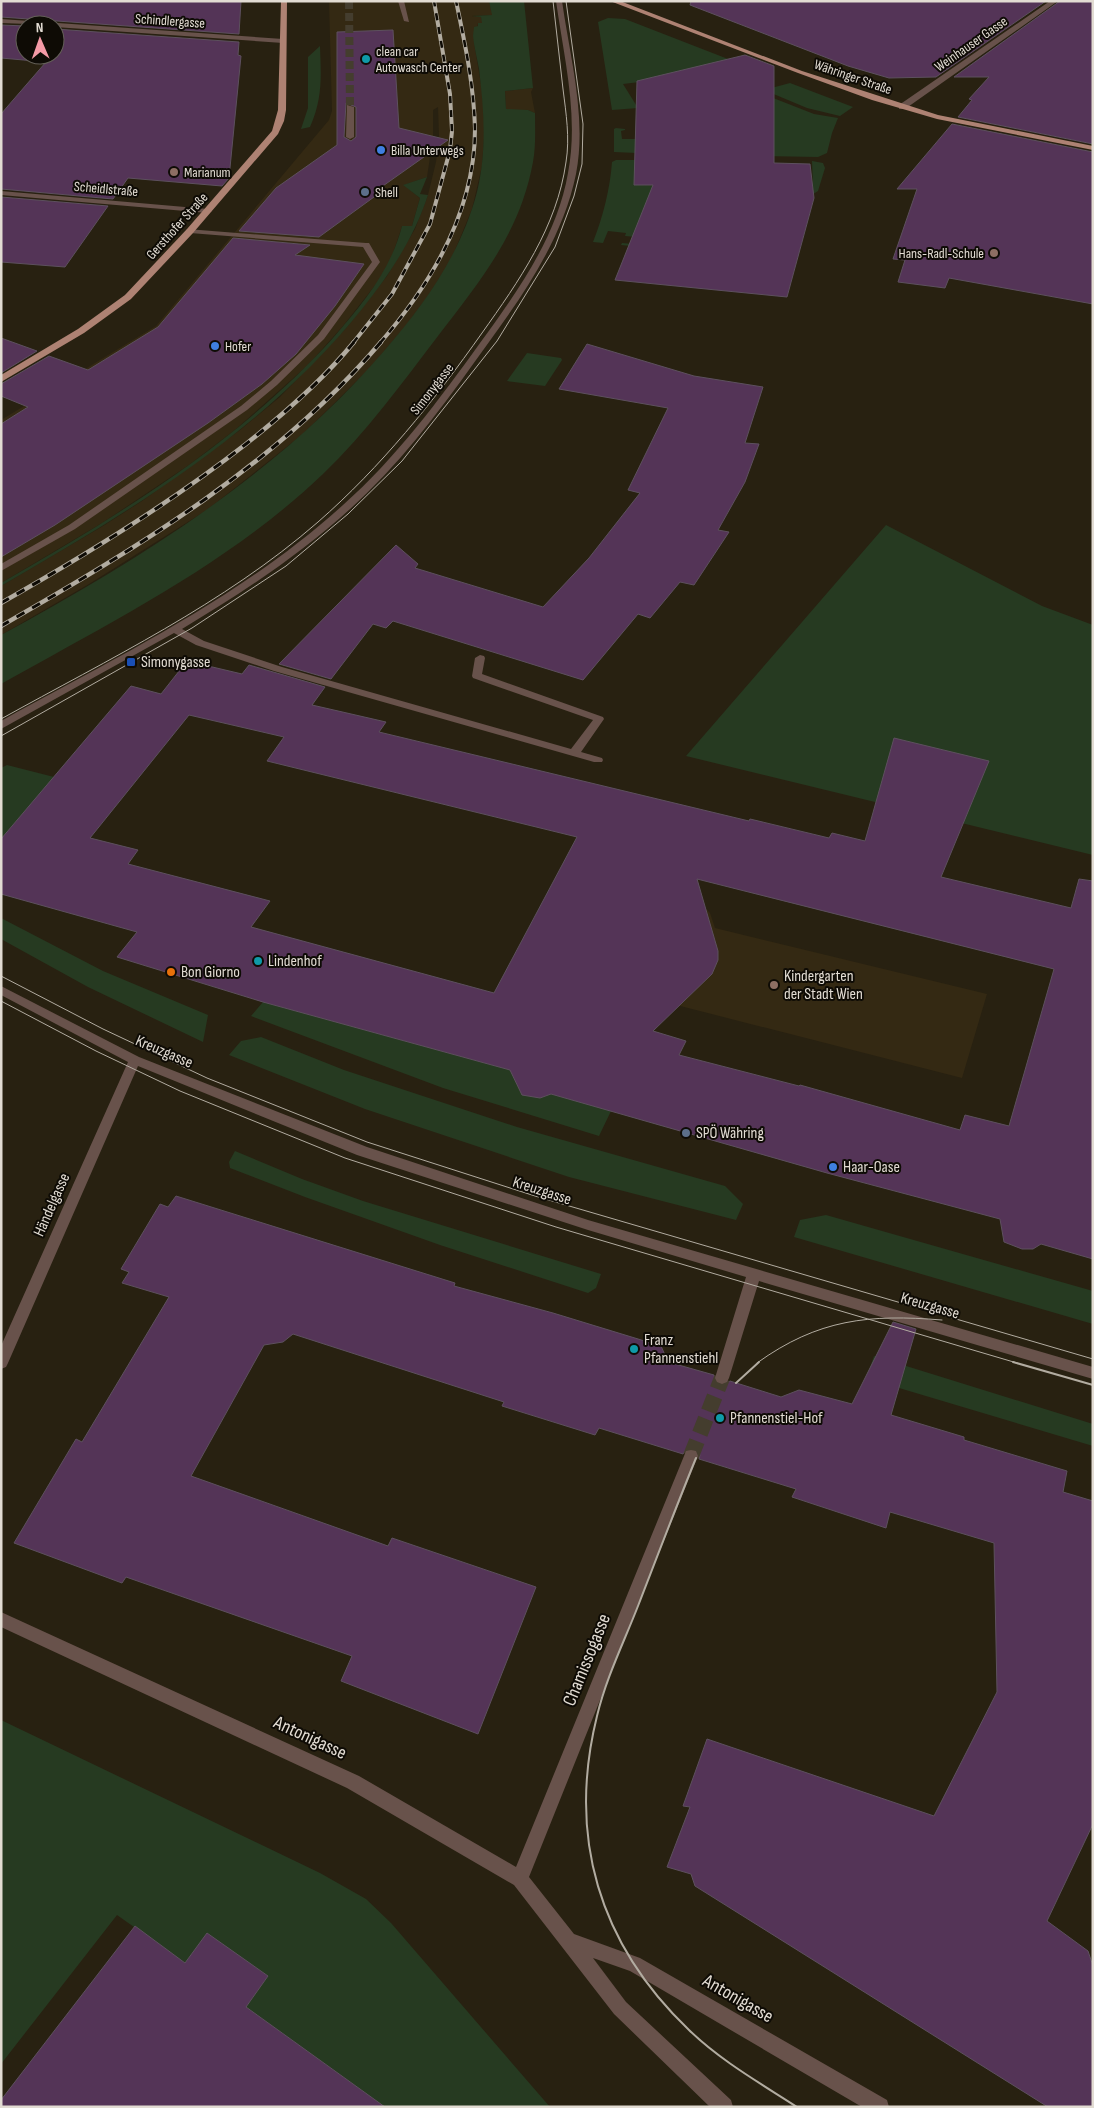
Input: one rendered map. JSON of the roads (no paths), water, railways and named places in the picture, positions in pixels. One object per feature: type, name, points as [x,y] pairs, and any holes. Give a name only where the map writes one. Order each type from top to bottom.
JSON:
[{"type":"main road","name":"Gersthofer Straße","points":[[1,379],[82,331],[128,297],[208,211],[263,146],[280,121],[282,110],[284,1]]},
{"type":"main road","name":"Währinger Straße","points":[[613,1],[800,72],[902,107],[986,128],[1093,148]]},
{"type":"street","points":[[401,1],[407,21]]},
{"type":"street","name":"Simonygasse","points":[[1,726],[174,629],[212,606],[284,557],[346,508],[431,414],[495,329],[539,262],[552,236],[565,200],[572,173],[576,135],[572,90],[558,1]]},
{"type":"street","name":"Weinhauser Gasse","points":[[902,107],[1055,1]]},
{"type":"street","name":"Schindlergasse","points":[[1,21],[15,22]]},
{"type":"street","name":"Schindlergasse","points":[[65,26],[283,42]]},
{"type":"street","points":[[350,108],[350,137]]},
{"type":"street","name":"Scheidlstraße","points":[[1,193],[208,211]]},
{"type":"street","points":[[1,568],[72,526],[244,408],[274,383],[321,337],[376,262],[366,245],[190,231]]},
{"type":"street","points":[[174,629],[200,643],[278,669],[598,760]]},
{"type":"street","points":[[480,658],[477,676],[599,719],[574,753]]},
{"type":"street","name":"Kreuzgasse","points":[[1,990],[135,1060],[362,1151],[588,1224],[1093,1372]]},
{"type":"street","name":"Händelgasse","points":[[1,1363],[135,1060]]},
{"type":"street","points":[[722,1378],[754,1274]]},
{"type":"street","name":"Chamissogasse","points":[[520,1879],[691,1456]]},
{"type":"street","name":"Antonigasse","points":[[1,1619],[353,1782],[520,1879],[620,2008],[724,2107]]},
{"type":"street","name":"Antonigasse","points":[[568,1941],[634,1964],[880,2107]]},
{"type":"tunnel","points":[[349,1],[350,107]]},
{"type":"tunnel","points":[[691,1456],[722,1378]]},
{"type":"tram line","points":[[1,719],[165,629],[205,605],[282,552],[341,501],[385,456],[426,408],[464,358],[522,273],[545,231],[554,209],[566,162],[568,135],[553,1]]},
{"type":"tram line","points":[[1,736],[192,628],[286,566],[348,514],[402,461],[497,341],[555,247],[574,196],[582,164],[583,124],[566,1]]},
{"type":"tram line","points":[[1,976],[103,1029],[207,1078],[367,1142],[535,1196],[1093,1359]]},
{"type":"tram line","points":[[1,1001],[96,1051],[180,1091],[345,1158],[556,1227],[868,1319]]},
{"type":"tram line","points":[[868,1319],[916,1318],[942,1320]]},
{"type":"tram line","points":[[757,1363],[779,1348],[823,1328],[868,1319]]},
{"type":"tram line","points":[[868,1319],[1017,1363]]},
{"type":"tram line","points":[[736,1383],[759,1362]]},
{"type":"tram line","points":[[1013,1362],[1093,1385]]},
{"type":"tram line","points":[[696,1458],[610,1674],[597,1716],[589,1761],[586,1804],[589,1846],[598,1886],[612,1925],[632,1962],[658,1997],[689,2030],[714,2052],[797,2107]]},
{"type":"railway","points":[[353,343],[392,294],[430,224],[450,150],[452,131],[450,94],[434,1]]},
{"type":"railway","points":[[380,343],[417,296],[433,271],[459,217],[467,189],[473,159],[475,129],[473,97],[456,1]]},
{"type":"railway","points":[[1,603],[126,528],[217,466],[303,396],[330,370],[354,342]]},
{"type":"railway","points":[[1,626],[154,534],[251,465],[297,427],[340,386],[381,342]]},
{"type":"place","name":"clean car Autowasch Center","points":[[366,59]]},
{"type":"place","name":"Billa Unterwegs","points":[[381,150]]},
{"type":"place","name":"Marianum","points":[[174,172]]},
{"type":"place","name":"Shell","points":[[365,192]]},
{"type":"place","name":"Hans-Radl-Schule","points":[[994,253]]},
{"type":"place","name":"Hofer","points":[[215,346]]},
{"type":"place","name":"Simonygasse","points":[[131,662]]},
{"type":"place","name":"Lindenhof","points":[[258,961]]},
{"type":"place","name":"Bon Giorno","points":[[171,972]]},
{"type":"place","name":"Kindergarten der Stadt Wien","points":[[774,985]]},
{"type":"place","name":"SPÖ Währing","points":[[686,1133]]},
{"type":"place","name":"Haar-Oase","points":[[833,1167]]},
{"type":"place","name":"Franz Pfannenstiehl","points":[[634,1349]]},
{"type":"place","name":"Pfannenstiel-Hof","points":[[720,1418]]}]
